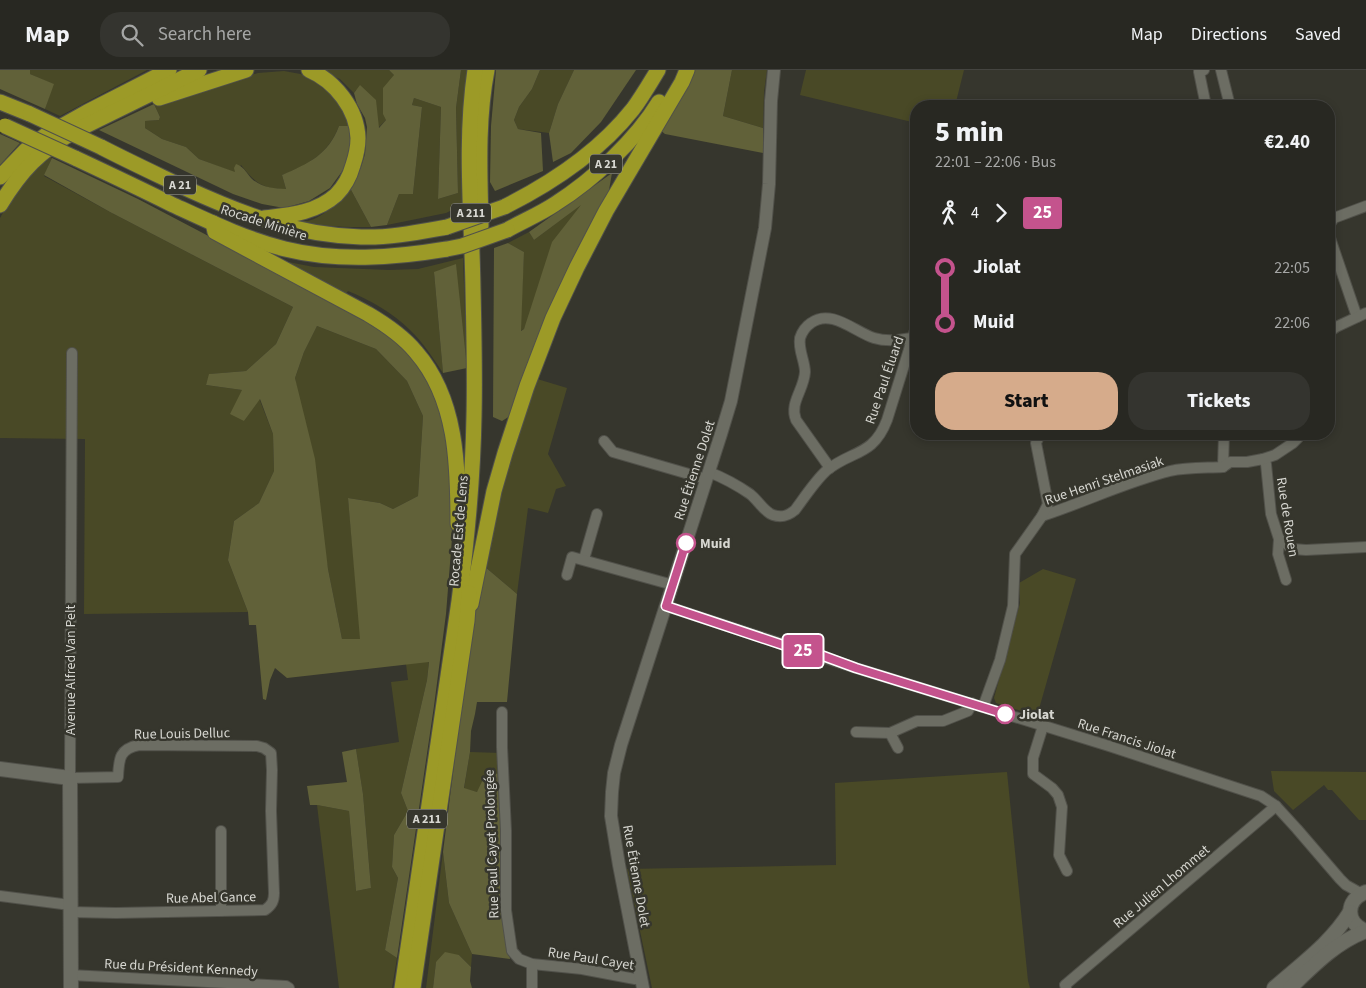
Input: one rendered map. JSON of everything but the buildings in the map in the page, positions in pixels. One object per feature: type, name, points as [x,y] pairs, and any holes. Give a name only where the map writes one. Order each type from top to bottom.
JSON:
[{"type":"highway","points":[[0,178],[26,150],[46,135],[169,70]]},
{"type":"highway","points":[[0,205],[23,171],[57,142],[96,120],[199,70]]},
{"type":"highway","points":[[96,120],[246,70]]},
{"type":"highway","points":[[260,219],[301,213],[325,203],[345,183],[356,154],[358,139],[356,122],[349,106],[339,92],[327,81],[308,70]]},
{"type":"highway","points":[[617,128],[647,70]]},
{"type":"highway","name":"Rocade Minière","points":[[0,102],[30,114],[212,200],[260,219],[278,225],[326,234],[377,237],[447,227],[504,207],[550,182],[593,150],[617,128],[633,109],[658,70]]},
{"type":"highway","name":"Rocade Minière","points":[[2,125],[213,223],[257,240],[285,249],[314,254],[366,258],[397,257],[462,246],[507,230],[554,205],[594,176],[638,132],[679,70]]},
{"type":"highway","points":[[467,620],[494,491],[504,453],[553,318],[606,211],[682,82],[687,70]]},
{"type":"highway","name":"Rocade Est de Lens","points":[[413,988],[467,620],[481,451],[483,356],[481,72]]},
{"type":"highway","name":"Rocade Est de Lens","points":[[402,988],[466,542],[474,416],[473,266],[469,169],[472,98],[481,72]]},
{"type":"highway","points":[[213,223],[215,232],[345,300],[383,323],[416,351],[427,365],[442,395],[448,413],[453,436],[458,481],[458,541],[451,651]]},
{"type":"main road","points":[[0,769],[70,778]]},
{"type":"main road","name":"Avenue Alfred Van Pelt","points":[[70,778],[70,981]]},
{"type":"main road","points":[[1358,900],[1351,917],[1356,925],[1366,931]]},
{"type":"main road","points":[[1274,988],[1322,946],[1343,924],[1358,900]]},
{"type":"main road","points":[[1290,988],[1338,945],[1366,931]]},
{"type":"street","name":"Rue Étienne Dolet","points":[[642,984],[617,856],[612,816],[614,773],[621,745],[731,401],[765,228],[774,70]]},
{"type":"street","points":[[1221,70],[1228,100]]},
{"type":"street","points":[[1197,71],[1204,100]]},
{"type":"street","points":[[1335,218],[1366,206]]},
{"type":"street","points":[[1335,250],[1362,315],[1335,329]]},
{"type":"street","points":[[830,468],[794,416],[794,404],[804,375],[800,347],[802,333],[806,327],[817,319],[831,318],[874,338],[883,340],[910,338]]},
{"type":"street","name":"Rue Paul Éluard","points":[[708,476],[727,480],[742,489],[770,514],[780,517],[789,515],[824,472],[867,448],[880,434],[910,344]]},
{"type":"street","name":"Avenue Alfred Van Pelt","points":[[70,778],[72,353]]},
{"type":"street","points":[[983,707],[1000,660],[1013,606],[1016,554],[1048,504],[1036,443],[1037,440]]},
{"type":"street","points":[[1223,467],[1224,440]]},
{"type":"street","points":[[1263,459],[1275,454],[1296,440]]},
{"type":"street","points":[[604,441],[613,452],[708,476]]},
{"type":"street","name":"Rue Henri Stelmasiak","points":[[1042,516],[1134,482],[1171,471],[1223,467],[1230,462],[1247,462],[1263,459]]},
{"type":"street","name":"Rue de Rouen","points":[[1263,459],[1266,464],[1272,514],[1278,539],[1278,554],[1286,580]]},
{"type":"street","points":[[584,559],[597,514]]},
{"type":"street","points":[[1278,539],[1293,549],[1366,547]]},
{"type":"street","points":[[567,575],[572,557],[673,585]]},
{"type":"street","name":"Rue Francis Jiolat","points":[[666,606],[786,646],[818,654],[856,668],[1109,746],[1260,796],[1276,806],[1298,829],[1358,900]]},
{"type":"street","points":[[856,732],[890,733],[918,721],[943,721],[968,711],[972,703]]},
{"type":"street","name":"Rue Paul Cayet Prolongée","points":[[502,712],[507,924],[512,951],[519,959],[532,964]]},
{"type":"street","points":[[1043,726],[1033,758],[1033,774],[1052,788],[1058,795],[1062,807],[1059,855],[1067,871]]},
{"type":"street","points":[[890,733],[898,748]]},
{"type":"street","name":"Rue Louis Delluc","points":[[70,778],[118,777],[121,754],[129,747],[139,745],[257,746]]},
{"type":"street","name":"Rue Abel Gance","points":[[0,896],[70,908],[116,913],[265,910],[274,902],[271,811],[272,770],[271,753],[257,746]]},
{"type":"street","name":"Rue Julien Lhommet","points":[[1066,988],[1065,985],[1276,806]]},
{"type":"street","points":[[221,831],[221,910]]},
{"type":"street","name":"Rue Paul Cayet","points":[[532,988],[532,964],[582,969],[642,984]]},
{"type":"street","name":"Rue du Président Kennedy","points":[[70,981],[286,986],[289,988]]},
{"type":"shaded area","points":[[0,70],[30,70],[30,74],[54,84],[45,109],[0,89]]},
{"type":"shaded area","points":[[30,70],[147,70],[60,116],[45,109],[53,84],[30,74]]},
{"type":"shaded area","points":[[318,70],[389,70],[394,75],[386,120],[378,128],[356,90],[354,93],[340,79]]},
{"type":"shaded area","points":[[389,70],[461,70],[456,108],[458,193],[438,199],[441,107],[414,98],[412,105],[422,107],[413,194],[399,194],[387,225],[371,227],[350,188],[361,167],[365,154],[367,127],[354,93],[360,85],[376,100],[379,128],[386,120],[383,114],[383,88],[394,75]]},
{"type":"shaded area","points":[[461,70],[467,70],[464,104],[462,205],[446,213],[387,225],[399,194],[413,194],[422,107],[412,105],[414,98],[441,107],[438,199],[458,193],[456,108]]},
{"type":"shaded area","points":[[496,70],[540,70],[532,89],[519,107],[514,120],[518,129],[541,133],[543,171],[495,191],[490,182],[491,126]]},
{"type":"shaded area","points":[[540,70],[574,70],[558,104],[549,133],[518,129],[514,120],[519,107],[532,89]]},
{"type":"shaded area","points":[[574,70],[636,70],[601,122],[571,153],[553,162],[549,133],[558,104]]},
{"type":"shaded area","points":[[693,70],[732,70],[723,116],[763,128],[763,153],[665,134],[659,129]]},
{"type":"shaded area","points":[[732,70],[767,70],[763,128],[723,116]]},
{"type":"shaded area","points":[[806,70],[964,70],[956,100],[910,100],[910,122],[800,95]]},
{"type":"shaded area","points":[[284,71],[311,76],[331,91],[343,109],[349,126],[339,126],[323,151],[301,167],[282,175],[286,189],[271,188],[260,184],[241,165],[236,173],[199,159],[186,147],[162,139],[145,128],[145,121],[159,120],[160,117],[154,104],[258,73]]},
{"type":"shaded area","points":[[154,104],[160,117],[159,120],[145,121],[145,128],[162,139],[186,147],[199,159],[235,172],[236,164],[243,168],[259,184],[267,187],[286,189],[282,175],[309,162],[323,151],[339,126],[349,126],[351,152],[343,170],[330,188],[309,201],[284,208],[262,204],[233,194],[99,130]]},
{"type":"shaded area","points":[[0,134],[20,143],[0,165]]},
{"type":"shaded area","points":[[46,155],[52,158],[44,176],[293,307],[276,344],[246,371],[210,374],[206,385],[242,390],[244,421],[259,398],[273,434],[274,471],[259,503],[234,521],[228,560],[248,612],[84,614],[85,439],[0,438],[0,218],[11,198]]},
{"type":"shaded area","points":[[52,158],[138,199],[338,304],[393,337],[408,349],[433,383],[447,434],[451,482],[452,538],[446,614],[434,706],[397,958],[385,950],[398,878],[392,867],[394,835],[408,811],[401,793],[427,680],[429,662],[287,678],[275,668],[270,680],[266,700],[263,699],[256,625],[249,625],[248,612],[228,560],[234,521],[259,503],[274,471],[273,434],[260,399],[244,421],[230,414],[242,390],[206,385],[209,374],[246,371],[276,344],[293,307],[110,212],[44,175]],"holes":[[[317,326],[376,349],[407,381],[423,416],[418,496],[393,509],[380,503],[348,498],[360,639],[342,639],[328,569],[315,459],[295,378],[304,352]]]},
{"type":"shaded area","points":[[612,173],[608,196],[510,416],[502,421],[493,417],[494,248],[508,243],[524,252],[521,331],[524,329],[552,242],[581,205],[534,240],[529,232]]},
{"type":"shaded area","points":[[350,188],[371,227],[334,226],[296,221],[308,221],[320,216]]},
{"type":"shaded area","points":[[583,203],[524,329],[520,331],[524,252],[508,243],[529,232],[534,240]]},
{"type":"shaded area","points":[[463,258],[467,368],[434,272],[443,373],[419,340],[389,313],[348,291],[345,295],[278,260],[314,267],[389,270],[418,269]]},
{"type":"shaded area","points":[[456,264],[467,368],[443,373],[434,272]]},
{"type":"shaded area","points":[[317,326],[376,349],[407,381],[423,416],[418,496],[393,509],[380,503],[348,498],[361,639],[342,639],[295,378],[304,352]]},
{"type":"shaded area","points":[[534,378],[567,388],[548,454],[566,486],[556,489],[548,513],[528,508],[517,594],[484,566],[498,501]]},
{"type":"shaded area","points":[[484,566],[517,594],[507,702],[477,702],[471,731],[470,752],[464,788],[477,792],[486,773],[501,774],[504,912],[510,959],[472,954],[449,903],[443,852],[472,623]]},
{"type":"shaded area","points":[[1043,569],[1076,579],[1037,716],[996,703],[994,698],[1020,603],[1019,583]]},
{"type":"shaded area","points":[[429,661],[427,680],[401,793],[408,811],[394,835],[392,867],[398,878],[385,950],[397,958],[392,988],[339,988],[317,805],[349,811],[356,891],[371,888],[363,794],[356,749],[399,742],[391,682],[408,680],[406,664]]},
{"type":"shaded area","points":[[356,749],[363,794],[371,888],[356,891],[349,811],[310,805],[307,786],[347,782],[342,752]]},
{"type":"shaded area","points":[[470,752],[501,753],[501,774],[477,792],[464,789]]},
{"type":"shaded area","points":[[1271,771],[1366,772],[1366,820],[1359,820],[1332,790],[1328,790],[1324,785],[1293,810],[1274,791]]},
{"type":"shaded area","points":[[1007,772],[1030,988],[652,988],[627,869],[836,865],[835,783]]},
{"type":"shaded area","points":[[443,852],[449,903],[472,954],[471,967],[459,955],[436,962],[433,988],[426,988]]},
{"type":"shaded area","points":[[445,952],[459,955],[471,967],[470,981],[472,988],[433,988],[436,962]]},
{"type":"bus line","name":"25","points":[[686,543],[666,606],[786,646],[818,654],[856,668],[1005,714]]},
{"type":"place","name":"Muid","points":[[686,543]]},
{"type":"place","name":"Jiolat","points":[[1005,714]]}]
